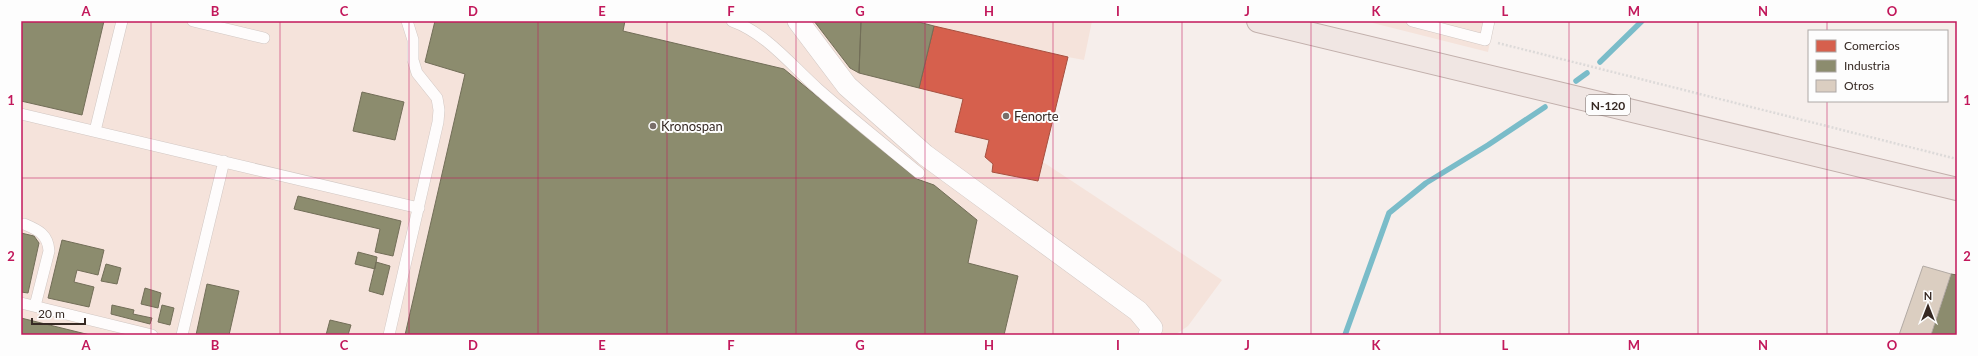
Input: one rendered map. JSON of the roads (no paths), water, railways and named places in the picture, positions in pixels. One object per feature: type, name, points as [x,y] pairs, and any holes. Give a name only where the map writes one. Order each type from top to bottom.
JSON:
[{"type":"highway","name":"N-120","points":[[1258,21],[1957,189]]},
{"type":"street","points":[[798,21],[847,86],[925,155],[1138,311],[1152,328],[1149,335]]},
{"type":"lane","points":[[95,131],[122,21]]},
{"type":"lane","points":[[193,21],[264,38]]},
{"type":"lane","points":[[389,335],[419,208],[439,110],[437,98],[417,73],[413,60],[413,40],[407,21]]},
{"type":"lane","points":[[732,21],[743,25],[773,48],[818,89],[919,173]]},
{"type":"lane","points":[[1412,21],[1485,40],[1489,21]]},
{"type":"lane","points":[[21,114],[419,208]]},
{"type":"lane","points":[[182,335],[224,161]]},
{"type":"lane","points":[[24,224],[42,231],[49,243],[49,251],[35,306]]},
{"type":"lane","points":[[21,303],[152,335]]},
{"type":"waterway","points":[[1600,62],[1642,21]]},
{"type":"waterway","points":[[1576,81],[1587,73]]},
{"type":"waterway","points":[[1345,335],[1389,213],[1426,183],[1488,145],[1545,107]]},
{"type":"place","name":"Fenorte","points":[[1006,116]]},
{"type":"place","name":"Kronospan","points":[[653,126]]}]
